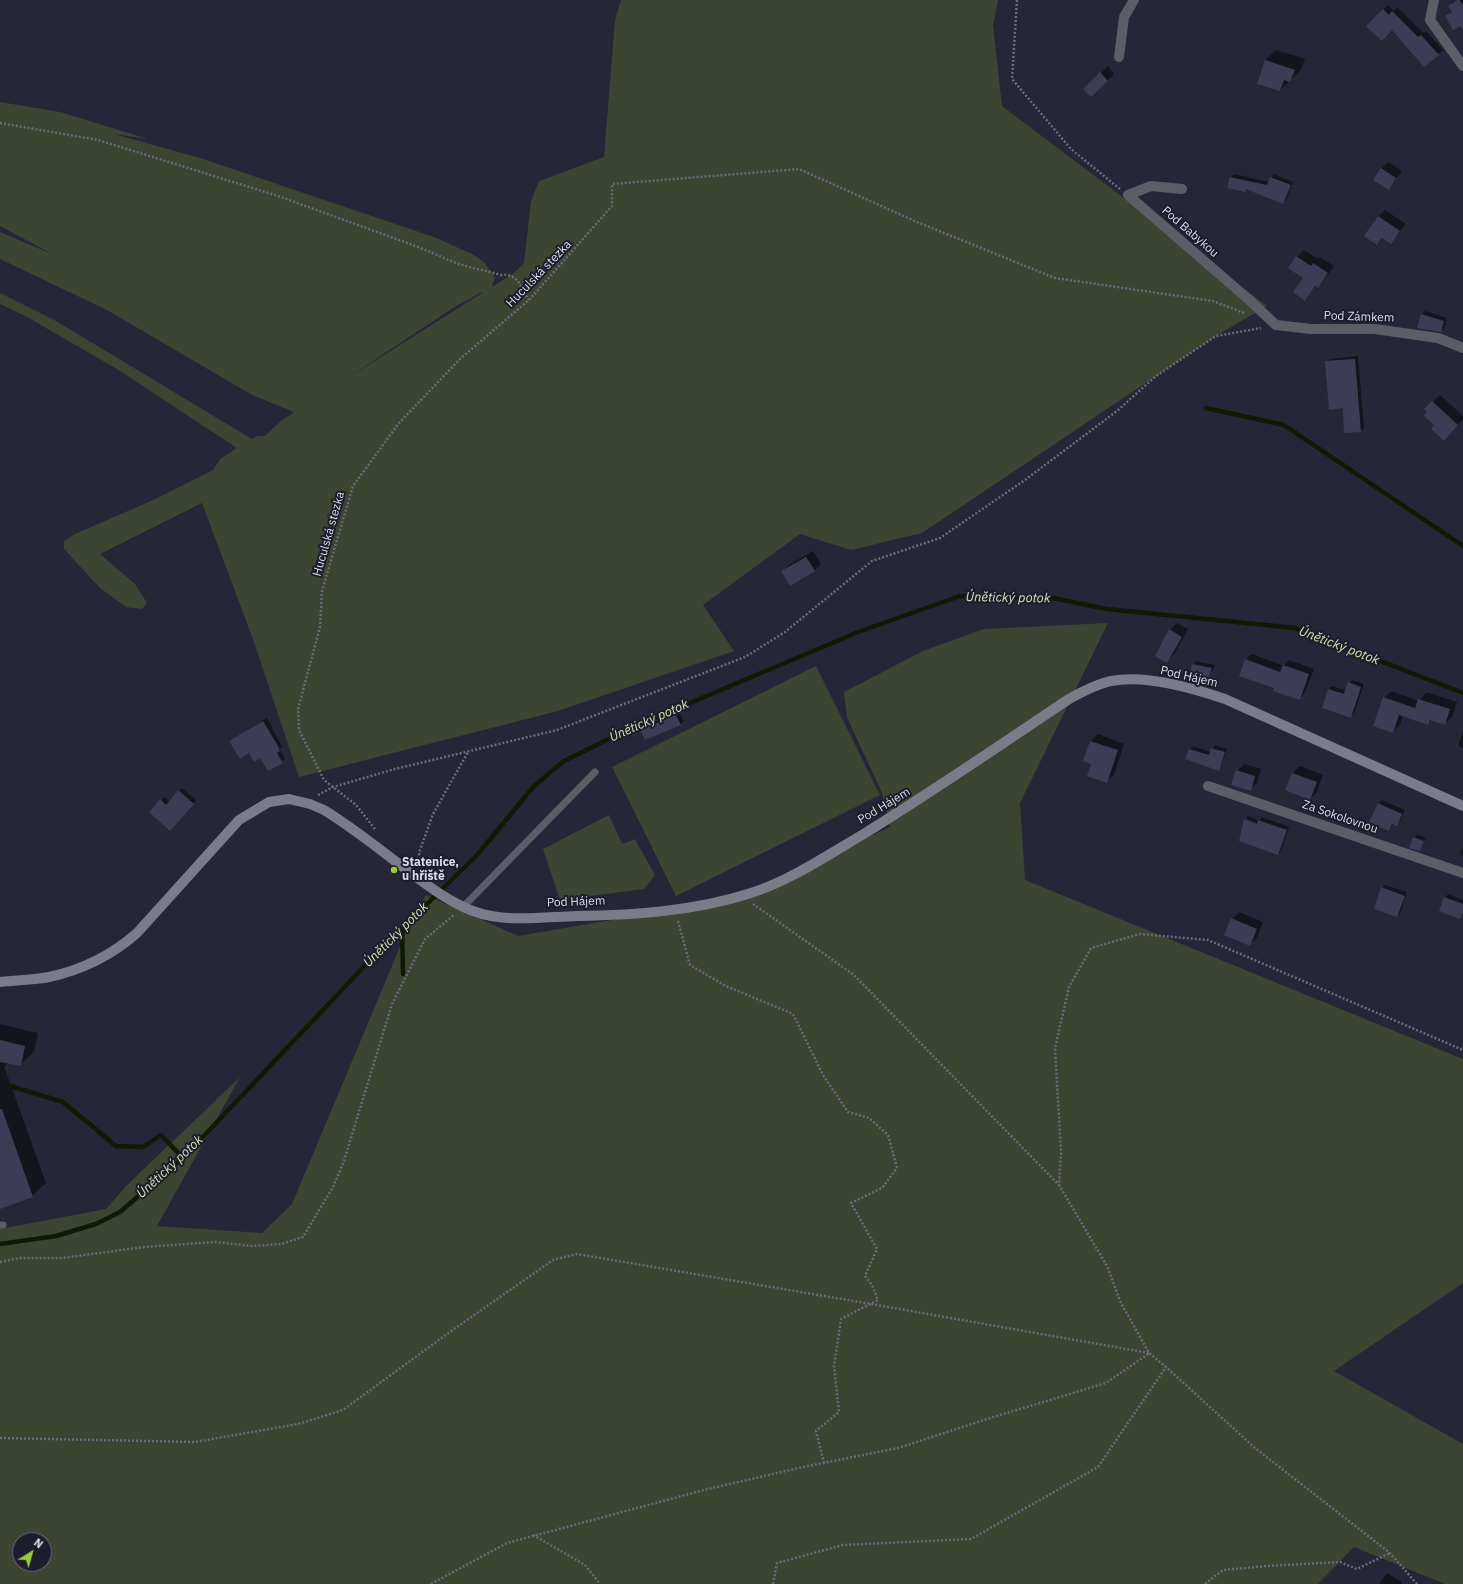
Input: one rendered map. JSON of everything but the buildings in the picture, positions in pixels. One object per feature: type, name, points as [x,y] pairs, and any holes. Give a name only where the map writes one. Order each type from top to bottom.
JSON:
[{"type":"street","points":[[1119,57],[1124,17],[1134,0]]},
{"type":"street","points":[[1434,0],[1430,20],[1463,66]]},
{"type":"street","name":"Pod Babykou","points":[[1182,189],[1151,186],[1128,195],[1247,298],[1276,326]]},
{"type":"street","name":"Pod Zámkem","points":[[1276,326],[1311,329],[1375,329],[1438,338],[1463,348]]},
{"type":"street","name":"Pod Hájem","points":[[0,982],[49,977],[98,961],[115,951],[137,933],[239,820],[269,802],[289,799],[308,803],[336,818],[425,884],[450,900],[480,914],[514,917],[583,916],[675,910],[742,896],[777,883],[832,852],[924,796],[1069,699],[1090,688],[1114,680],[1145,681],[1167,684],[1220,697],[1463,806]]},
{"type":"street","name":"Za Sokolovnou","points":[[1208,786],[1463,873]]},
{"type":"lane","points":[[463,907],[595,772]]},
{"type":"path","points":[[1017,0],[1012,79],[1071,149],[1128,195]]},
{"type":"path","points":[[0,123],[98,140],[278,196],[413,245],[458,264],[501,275],[507,274],[520,282],[529,300]]},
{"type":"path","name":"Huculská stezka","points":[[378,833],[356,805],[324,780],[298,730],[298,709],[320,627],[322,591],[353,486],[398,423],[461,358],[529,300],[612,206],[612,184],[800,169],[917,222],[1056,278],[1213,301],[1248,315]]},
{"type":"path","points":[[308,803],[333,787],[469,751],[557,730],[745,656],[785,632],[872,561],[940,538],[946,534],[1025,480],[1116,411],[1156,376],[1216,336],[1276,326]]},
{"type":"path","points":[[425,884],[419,853],[433,814],[469,751]]},
{"type":"path","points":[[742,896],[854,975],[1059,1185],[1106,1266],[1120,1301],[1149,1353],[1255,1448],[1390,1553],[1417,1584]]},
{"type":"path","points":[[675,910],[690,965],[726,986],[793,1014],[823,1075],[848,1112],[869,1118],[888,1135],[897,1168],[882,1188],[851,1203],[877,1249],[865,1276],[872,1285],[878,1300],[841,1319],[834,1366],[839,1412],[816,1432],[824,1463]]},
{"type":"path","points":[[0,1262],[20,1258],[62,1258],[144,1247],[215,1242],[252,1246],[274,1244],[303,1237],[333,1187],[344,1161],[392,1004],[425,939],[455,915]]},
{"type":"path","points":[[1059,1185],[1061,1152],[1055,1048],[1069,987],[1091,948],[1140,934],[1208,940],[1463,1050]]},
{"type":"path","points":[[0,1438],[195,1442],[298,1424],[343,1410],[447,1334],[554,1260],[577,1254],[1149,1353]]},
{"type":"path","points":[[431,1584],[507,1543],[532,1535],[704,1490],[898,1448],[987,1419],[1106,1384],[1149,1353]]},
{"type":"path","points":[[773,1584],[777,1562],[843,1546],[971,1539],[1098,1467],[1166,1367]]},
{"type":"path","points":[[532,1535],[585,1565],[600,1584]]},
{"type":"path","points":[[1205,1584],[1223,1570],[1340,1562],[1357,1569],[1390,1553]]},
{"type":"green space","points":[[621,0],[998,0],[993,25],[1002,106],[1267,306],[1216,336],[922,533],[851,550],[800,534],[703,605],[734,651],[558,711],[299,777],[254,642],[202,503],[100,554],[135,584],[147,603],[142,609],[126,607],[100,588],[64,549],[64,541],[75,534],[151,501],[213,470],[220,459],[237,448],[117,369],[27,317],[0,304],[0,293],[56,321],[252,439],[257,436],[265,436],[281,421],[294,412],[252,395],[107,310],[0,259],[0,232],[52,254],[0,226],[0,102],[60,112],[148,139],[114,134],[200,158],[434,237],[472,254],[484,262],[495,277],[492,287],[514,273],[524,263],[531,201],[539,181],[604,157],[615,20]],"holes":[[[482,293],[343,381],[453,308]]]},
{"type":"green space","points":[[1108,623],[1020,803],[1025,880],[1463,1059],[1463,1283],[1334,1371],[1463,1444],[1463,1584],[1445,1584],[1354,1547],[1318,1584],[0,1584],[0,1229],[106,1209],[126,1186],[240,1077],[157,1226],[262,1233],[292,1204],[410,923],[426,895],[518,936],[729,900],[890,827],[882,793],[847,717],[844,692],[923,651],[984,629]]},
{"type":"green space","points":[[816,666],[880,795],[676,896],[612,767]]},
{"type":"green space","points":[[609,815],[622,844],[635,839],[655,875],[644,889],[560,900],[543,849]]},
{"type":"waterway","points":[[1206,408],[1284,425],[1463,546]]},
{"type":"waterway","name":"Únětický potok","points":[[0,1244],[56,1236],[96,1224],[120,1212],[183,1158],[373,957],[478,854],[534,786],[564,761],[631,728],[858,632],[960,596],[1053,598],[1107,609],[1295,628],[1463,693]]},
{"type":"waterway","points":[[402,928],[403,974]]},
{"type":"waterway","points":[[10,1086],[63,1102],[116,1146],[143,1147],[161,1135],[183,1158]]},
{"type":"place","name":"Statenice, u hřiště","points":[[394,870]]}]
